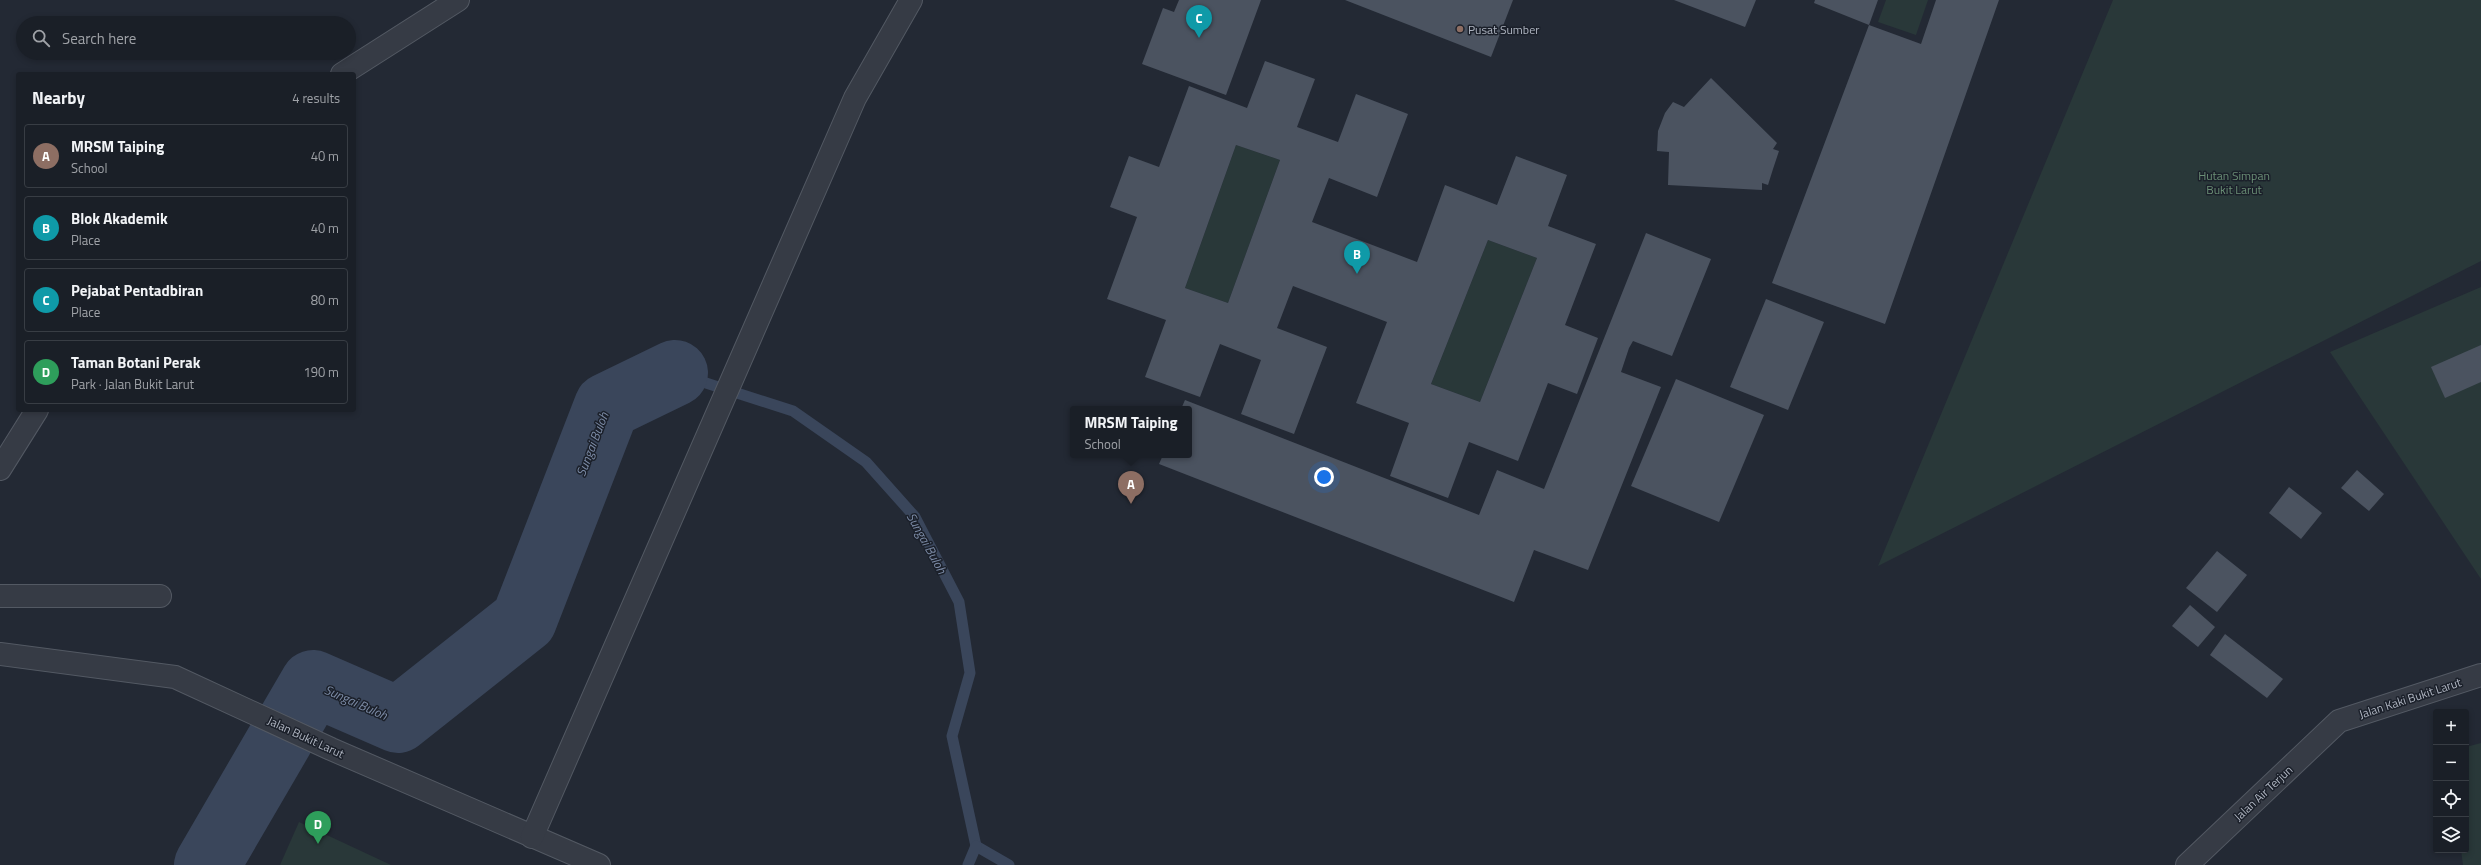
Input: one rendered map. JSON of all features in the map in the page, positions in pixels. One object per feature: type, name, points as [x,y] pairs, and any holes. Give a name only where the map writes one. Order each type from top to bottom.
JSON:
[{"type":"street","points":[[345,72],[458,0]]},
{"type":"street","points":[[532,837],[855,98],[912,0]]},
{"type":"street","points":[[0,469],[36,412]]},
{"type":"street","points":[[0,596],[160,596]]},
{"type":"street","name":"Jalan Bukit Larut","points":[[0,654],[175,677],[331,749],[599,865]]},
{"type":"street","name":"Jalan Kaki Bukit Larut","points":[[2340,721],[2481,675]]},
{"type":"street","name":"Jalan Air Terjun","points":[[2187,865],[2340,721]]},
{"type":"green space","points":[[1886,0],[1928,0],[1916,35],[1878,22]]},
{"type":"green space","name":"Hutan Simpan Bukit Larut","points":[[2113,0],[2481,0],[2481,261],[1878,566]]},
{"type":"green space","points":[[1236,145],[1280,160],[1228,303],[1185,288]]},
{"type":"green space","points":[[1488,240],[1537,258],[1480,402],[1431,384]]},
{"type":"green space","points":[[2481,287],[2481,579],[2330,352]]},
{"type":"green space","points":[[2481,743],[2481,865],[2463,865],[2461,853],[2469,853],[2469,746]]},
{"type":"green space","points":[[299,822],[391,865],[280,865]]},
{"type":"building","points":[[1179,0],[1261,0],[1226,95],[1142,64],[1163,8],[1174,12]]},
{"type":"building","name":"Pusat Sumber","points":[[1345,0],[1513,0],[1491,57]]},
{"type":"building","points":[[1674,0],[1756,0],[1745,27]]},
{"type":"building","points":[[1815,0],[1878,0],[1869,25],[1814,3]]},
{"type":"building","points":[[1936,0],[1999,0],[1885,324],[1772,283],[1869,25],[1921,44]]},
{"type":"building","points":[[1265,61],[1315,79],[1297,127],[1338,142],[1356,94],[1408,114],[1377,197],[1329,178],[1312,222],[1417,262],[1445,185],[1497,205],[1516,156],[1567,175],[1548,226],[1596,244],[1565,325],[1598,338],[1577,394],[1548,383],[1518,461],[1469,442],[1448,498],[1390,476],[1409,423],[1356,403],[1387,322],[1293,286],[1277,328],[1327,347],[1294,434],[1241,414],[1261,360],[1220,344],[1200,397],[1145,377],[1166,320],[1107,299],[1137,217],[1110,207],[1129,156],[1159,167],[1189,86],[1247,108]],"holes":[[[1236,145],[1280,160],[1228,303],[1185,288]],[[1488,240],[1537,258],[1480,402],[1431,384]]]},
{"type":"building","points":[[1711,78],[1777,143],[1773,149],[1779,151],[1768,185],[1762,183],[1762,190],[1668,185],[1669,152],[1657,151],[1658,131],[1665,113],[1673,102],[1684,107]]},
{"type":"building","points":[[1646,233],[1711,259],[1672,356],[1633,341],[1629,348],[1621,372],[1661,387],[1588,570],[1534,550],[1514,602],[1159,464],[1162,458],[1192,458],[1192,406],[1182,406],[1185,400],[1479,515],[1497,470],[1544,489]]},
{"type":"building","points":[[1766,299],[1824,322],[1788,410],[1730,387]]},
{"type":"building","points":[[2481,345],[2481,382],[2445,398],[2431,367]]},
{"type":"building","points":[[1676,379],[1764,415],[1719,522],[1631,486]]},
{"type":"building","points":[[2357,470],[2384,494],[2369,511],[2341,488]]},
{"type":"building","points":[[2289,487],[2322,513],[2301,539],[2269,513]]},
{"type":"building","points":[[2217,551],[2247,575],[2217,612],[2186,588]]},
{"type":"building","points":[[2190,605],[2215,627],[2198,647],[2172,626]]},
{"type":"building","points":[[2225,634],[2283,679],[2267,698],[2210,655]]},
{"type":"waterway","name":"Sungai Buloh","points":[[675,373],[793,411],[866,462],[915,517],[959,602],[970,673],[952,736],[976,846]]},
{"type":"waterway","name":"Sungai Buloh","points":[[207,865],[313,683],[398,720],[524,620],[607,406],[675,373]]},
{"type":"waterway","points":[[976,846],[1009,865]]},
{"type":"waterway","points":[[968,865],[976,846]]},
{"type":"place","name":"Pusat Sumber","points":[[1460,29]]},
{"type":"place","name":"Pejabat Pentadbiran","points":[[1199,38]]},
{"type":"place","name":"Blok Akademik","points":[[1357,274]]},
{"type":"place","name":"MRSM Taiping","points":[[1131,504]]},
{"type":"place","name":"Taman Botani Perak","points":[[318,844]]}]
